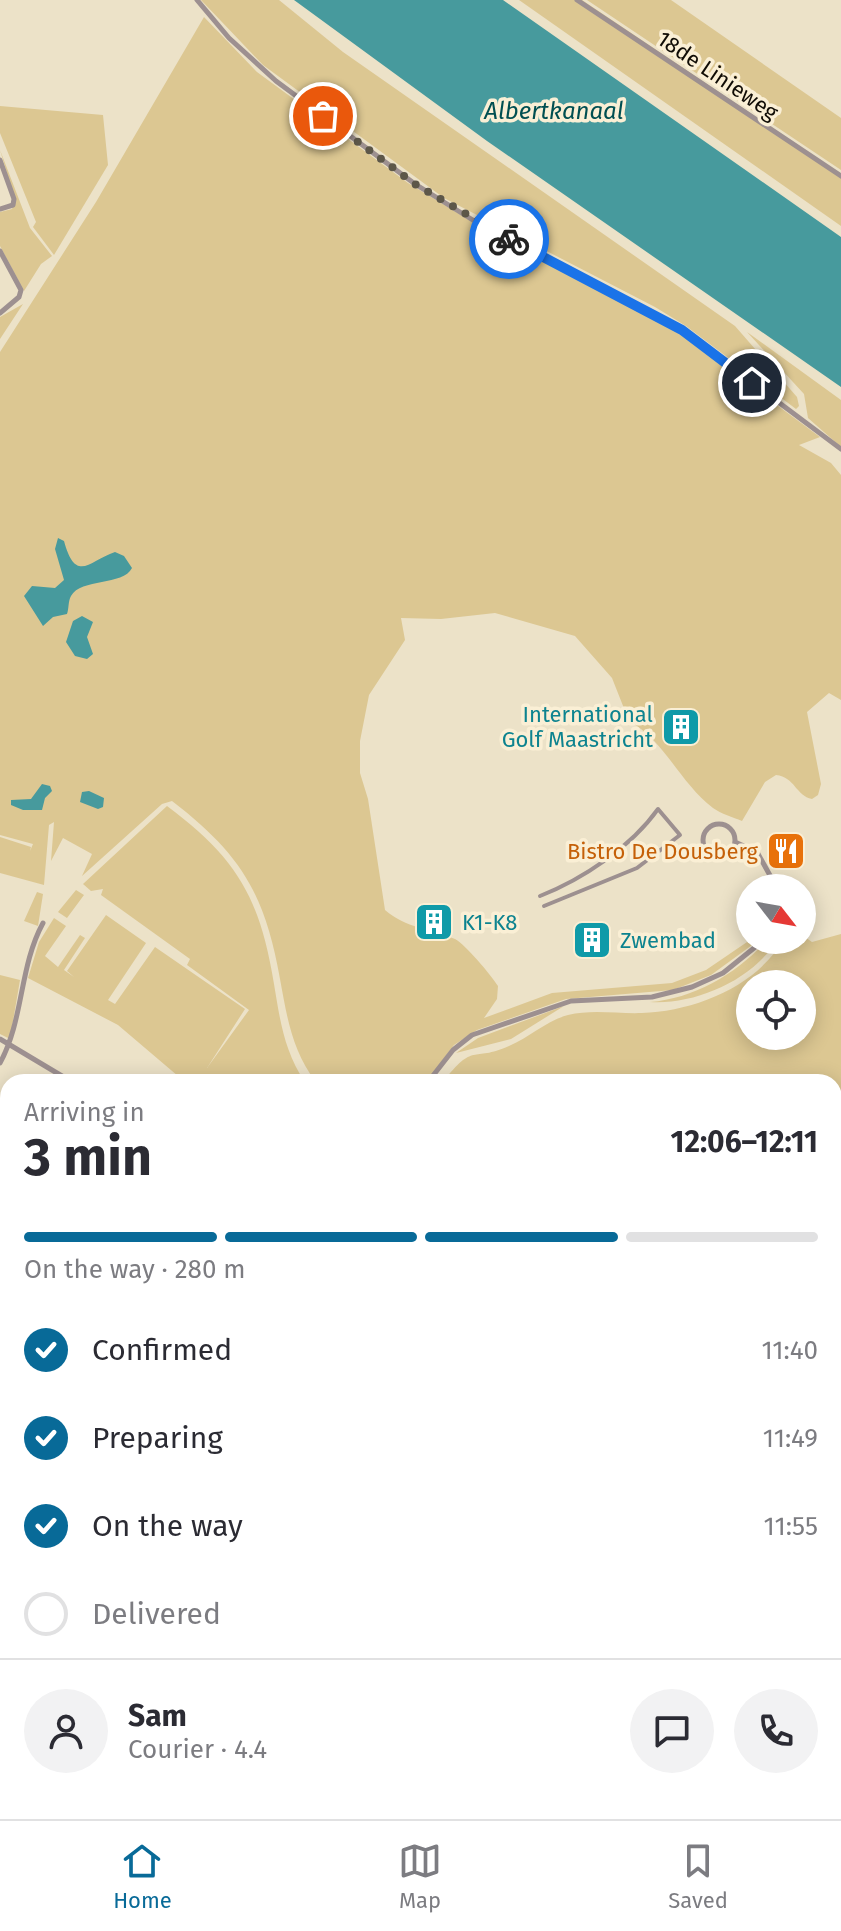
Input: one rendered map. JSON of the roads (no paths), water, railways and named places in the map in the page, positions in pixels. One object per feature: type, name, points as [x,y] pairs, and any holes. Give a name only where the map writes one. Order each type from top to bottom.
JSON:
[{"type":"street","points":[[197,0],[229,38],[276,81],[415,184],[484,227],[682,330],[841,449]]},
{"type":"street","name":"18de Linieweg","points":[[577,0],[841,176]]},
{"type":"street","points":[[0,160],[14,199],[13,205],[0,209]]},
{"type":"street","points":[[0,313],[19,297],[21,290],[1,255]]},
{"type":"street","points":[[540,896],[594,867],[641,831],[658,809],[680,835],[637,868],[544,906]]},
{"type":"street","points":[[719,824],[732,830],[735,842],[731,852],[721,857],[709,853],[703,840],[706,831],[719,824]]},
{"type":"street","points":[[735,842],[757,852],[769,874]]},
{"type":"street","points":[[0,1063],[12,1042],[23,979],[43,923]]},
{"type":"street","points":[[434,1074],[453,1050],[478,1033],[571,1001],[652,997],[680,991],[723,973],[747,954]]},
{"type":"street","points":[[0,1039],[12,1042],[60,1074]]},
{"type":"water","name":"Albertkanaal","points":[[294,0],[503,0],[841,237],[841,387],[487,141]]},
{"type":"water","points":[[58,538],[64,541],[69,554],[79,566],[91,564],[115,552],[124,556],[132,568],[120,577],[76,590],[70,598],[67,614],[53,617],[43,626],[24,596],[32,586],[55,588],[64,580],[55,549]]},
{"type":"water","points":[[82,616],[93,622],[87,637],[93,654],[87,659],[75,656],[66,642],[73,621]]},
{"type":"water","points":[[42,784],[50,786],[52,791],[45,798],[42,810],[23,810],[11,805],[11,800],[31,799]]},
{"type":"water","points":[[89,791],[104,798],[103,807],[98,809],[80,802],[82,792]]},
{"type":"place","name":"International Golf Maastricht","points":[[681,727]]},
{"type":"place","name":"Bistro De Dousberg","points":[[786,851]]},
{"type":"place","name":"K1-K8","points":[[434,922]]},
{"type":"place","name":"Zwembad","points":[[592,940]]}]
